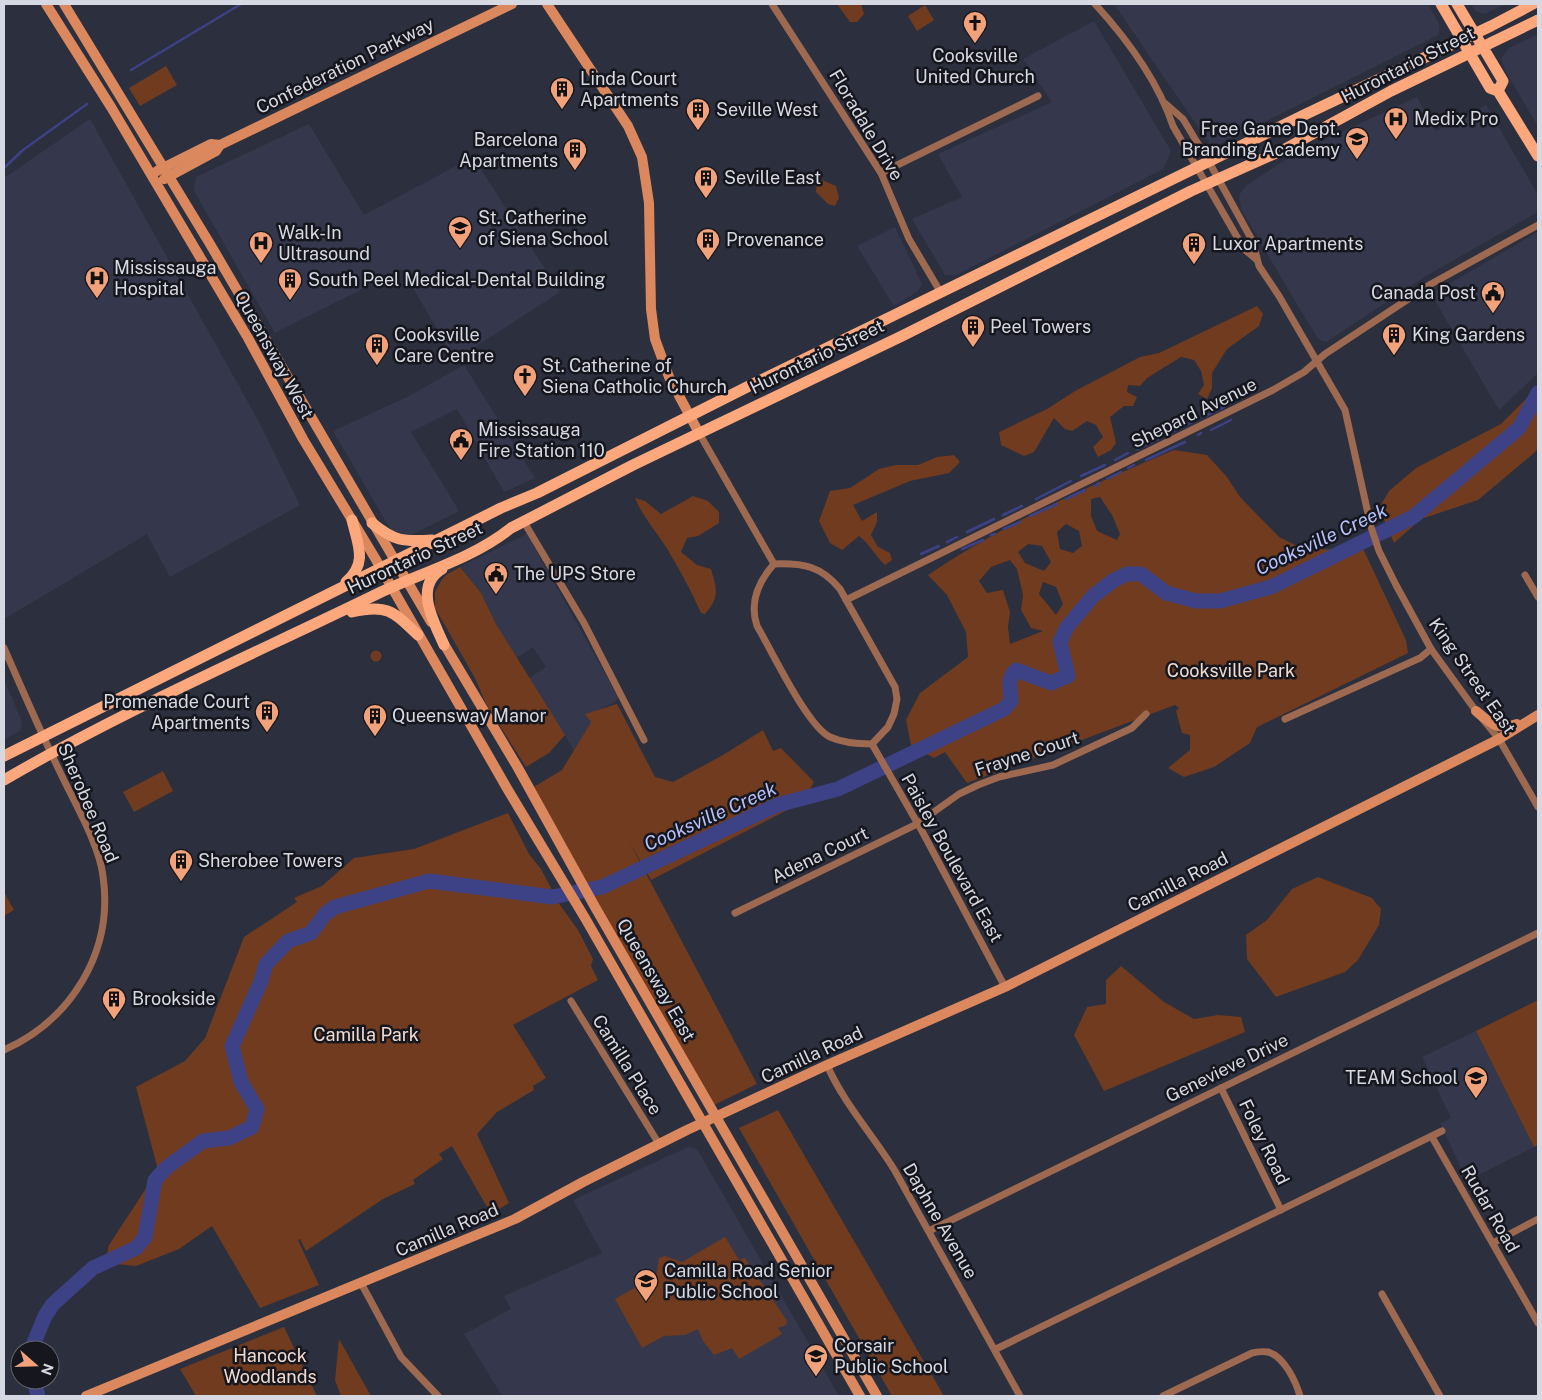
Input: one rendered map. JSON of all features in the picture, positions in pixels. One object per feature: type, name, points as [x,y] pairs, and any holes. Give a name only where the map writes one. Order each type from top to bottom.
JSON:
[{"type":"main road","name":"Queensway West","points":[[46,4],[156,183],[392,587]]},
{"type":"main road","name":"Queensway West","points":[[64,4],[166,172],[406,580]]},
{"type":"main road","name":"Confederation Parkway","points":[[150,174],[166,172],[216,151],[220,145],[512,4]]},
{"type":"main road","points":[[547,4],[628,126],[642,157],[648,196],[651,309],[655,339],[669,378],[699,433]]},
{"type":"main road","points":[[1441,4],[1490,88],[1498,91],[1538,156]]},
{"type":"main road","points":[[1457,4],[1502,81],[1498,91]]},
{"type":"main road","name":"Hurontario Street","points":[[4,756],[337,589],[1342,96],[1475,34],[1532,4]]},
{"type":"main road","name":"Hurontario Street","points":[[4,780],[51,753],[406,580],[455,561],[497,539],[524,522],[699,433],[1207,184],[1285,149],[1391,91],[1538,20]]},
{"type":"main road","name":"Confederation Parkway","points":[[156,183],[166,172]]},
{"type":"main road","points":[[337,589],[356,573],[360,559],[352,520]]},
{"type":"main road","points":[[372,522],[385,534],[399,540],[438,540]]},
{"type":"main road","points":[[444,645],[427,599],[435,573],[455,561]]},
{"type":"main road","name":"Queensway East","points":[[406,580],[518,768],[595,907],[877,1396]]},
{"type":"main road","name":"Queensway East","points":[[392,587],[418,635],[586,918],[860,1396]]},
{"type":"main road","points":[[333,617],[368,608],[382,608],[397,615],[418,635]]},
{"type":"main road","points":[[1476,712],[1494,726],[1504,727],[1538,714]]},
{"type":"main road","name":"Camilla Road","points":[[86,1396],[101,1394],[515,1219],[703,1123],[827,1065],[1005,987],[1500,739],[1538,714]]},
{"type":"street","name":"Floradale Drive","points":[[772,4],[881,173],[909,239],[941,293]]},
{"type":"street","points":[[1095,4],[1146,70],[1166,104]]},
{"type":"street","points":[[881,173],[1038,96]]},
{"type":"street","name":"King Street East","points":[[1166,104],[1183,119],[1219,179],[1253,242],[1256,260]]},
{"type":"street","name":"King Street East","points":[[1166,104],[1174,126],[1244,249],[1256,260],[1345,410],[1376,544],[1431,649],[1476,712],[1500,739],[1538,807]]},
{"type":"street","name":"Shepard Avenue","points":[[846,600],[1243,406],[1304,372],[1317,361],[1431,284],[1538,225]]},
{"type":"street","points":[[699,433],[774,564]]},
{"type":"street","points":[[524,522],[584,623],[644,740]]},
{"type":"street","points":[[774,564],[805,565],[818,569],[832,580],[846,600],[895,688],[897,699],[894,714],[888,727],[872,744],[843,742],[820,731],[757,626],[754,617],[755,596],[764,576],[774,564]]},
{"type":"street","points":[[1524,576],[1538,597]]},
{"type":"street","name":"Sherobee Road","points":[[4,648],[84,823],[101,865],[105,897],[102,925],[94,958],[67,1005],[32,1036],[4,1050]]},
{"type":"street","points":[[1285,719],[1420,658],[1431,649]]},
{"type":"street","name":"Frayne Court","points":[[917,824],[959,794],[999,777],[1053,765],[1132,728],[1146,714]]},
{"type":"street","name":"Paisley Boulevard East","points":[[872,744],[1005,987]]},
{"type":"street","name":"Adena Court","points":[[735,914],[917,824]]},
{"type":"street","name":"Genevieve Drive","points":[[930,1231],[1538,933]]},
{"type":"street","name":"Camilla Place","points":[[571,1001],[659,1144]]},
{"type":"street","name":"Daphne Avenue","points":[[827,1065],[854,1113],[876,1141],[930,1231],[1020,1396]]},
{"type":"street","name":"Foley Road","points":[[1221,1088],[1280,1210]]},
{"type":"street","points":[[996,1349],[1442,1131]]},
{"type":"street","name":"Rudar Road","points":[[1432,1137],[1538,1323]]},
{"type":"street","points":[[1493,1243],[1538,1219]]},
{"type":"street","points":[[361,1283],[401,1357],[438,1396]]},
{"type":"street","points":[[1382,1294],[1440,1396]]},
{"type":"street","points":[[1163,1396],[1252,1353],[1263,1351],[1277,1357],[1286,1366],[1300,1396]]},
{"type":"shaded area","points":[[1114,4],[1428,4],[1440,26],[1438,35],[1216,146],[1211,146]]},
{"type":"shaded area","points":[[1471,4],[1506,4],[1484,14],[1475,11]]},
{"type":"shaded area","points":[[1094,21],[1171,151],[1163,169],[956,275],[945,275],[912,219],[962,197],[938,154],[1052,102],[1023,59]]},
{"type":"shaded area","points":[[1538,34],[1538,127],[1505,70],[1501,58],[1509,48]]},
{"type":"shaded area","points":[[1417,97],[1435,131],[1486,105],[1538,195],[1538,212],[1426,276],[1326,342],[1318,339],[1241,209],[1239,195],[1247,185],[1296,153]]},
{"type":"shaded area","name":"Mississauga Hospital","points":[[90,119],[258,420],[300,505],[170,577],[147,534],[4,619],[4,178]]},
{"type":"shaded area","points":[[309,124],[364,215],[473,157],[560,292],[455,360],[402,269],[275,333],[194,191],[196,177]]},
{"type":"shaded area","points":[[895,227],[922,284],[918,291],[894,306],[857,246]]},
{"type":"shaded area","points":[[1538,232],[1538,373],[1499,410],[1431,294]]},
{"type":"shaded area","points":[[464,365],[535,478],[504,492],[457,409],[411,432],[459,511],[411,535],[391,530],[333,431],[409,396]]},
{"type":"shaded area","points":[[527,534],[618,697],[615,702],[588,715],[592,721],[574,750],[529,678],[546,667],[533,647],[516,658],[481,593],[460,567]]},
{"type":"shaded area","points":[[4,679],[22,722],[20,731],[4,740]]},
{"type":"shaded area","name":"TEAM School","points":[[1476,1031],[1534,1147],[1467,1181],[1440,1123],[1451,1118],[1422,1057]]},
{"type":"shaded area","name":"Camilla Road Senior Public School","points":[[688,1147],[697,1149],[839,1396],[502,1396],[464,1334],[511,1309],[504,1296],[602,1253],[573,1200]]},
{"type":"green space","points":[[837,4],[861,4],[864,14],[857,22],[850,22]]},
{"type":"green space","points":[[925,5],[934,20],[917,31],[908,16]]},
{"type":"green space","points":[[166,66],[177,85],[140,106],[129,88]]},
{"type":"green space","points":[[817,180],[822,180],[836,186],[839,198],[835,206],[828,204],[816,192]]},
{"type":"green space","points":[[1257,306],[1263,314],[1259,326],[1227,349],[1212,373],[1212,388],[1207,399],[1198,394],[1204,385],[1201,371],[1194,360],[1181,357],[1147,378],[1140,386],[1128,385],[1127,392],[1137,397],[1133,406],[1124,406],[1110,417],[1116,443],[1111,450],[1098,457],[1093,447],[1103,437],[1096,425],[1087,421],[1072,431],[1065,429],[1054,418],[1034,452],[1024,456],[1001,445],[999,432],[1047,409],[1075,391],[1140,357],[1159,353]]},
{"type":"green space","points":[[1537,388],[1538,449],[1478,500],[1421,519],[1394,543],[1379,508],[1389,491],[1416,468],[1501,424]]},
{"type":"green space","name":"Cooksville Park","points":[[1174,450],[1207,455],[1227,477],[1240,497],[1279,537],[1305,550],[1336,549],[1358,538],[1406,640],[1408,653],[1257,727],[1250,743],[1214,767],[1184,777],[1168,768],[1190,750],[1190,735],[1182,733],[1176,711],[1179,708],[1175,705],[967,783],[945,752],[934,758],[911,745],[906,720],[920,693],[968,657],[966,632],[947,595],[928,575],[1017,522],[1079,491]],"holes":[[[1100,497],[1112,515],[1120,534],[1117,540],[1097,531],[1091,516],[1091,499]],[[1066,524],[1079,531],[1082,546],[1073,553],[1060,549],[1057,532]],[[1028,544],[1042,546],[1051,562],[1044,571],[1025,563],[1018,552]],[[1010,560],[1017,569],[1023,595],[1021,610],[1031,628],[1043,631],[1010,644],[1008,627],[1010,612],[1003,590],[987,593],[979,581],[991,567]],[[1043,582],[1056,587],[1063,604],[1056,615],[1039,594]]]},
{"type":"green space","points":[[954,455],[960,462],[949,473],[910,481],[853,505],[862,521],[877,512],[877,522],[871,535],[878,547],[890,553],[892,560],[885,565],[859,536],[842,550],[830,543],[819,521],[830,491],[850,488],[879,469],[896,465],[918,465],[937,457]]},
{"type":"green space","points":[[693,496],[708,501],[719,512],[719,523],[698,536],[687,538],[681,552],[697,565],[711,569],[716,593],[710,608],[705,614],[701,613],[676,563],[645,517],[635,498],[645,501],[661,514]]},
{"type":"green space","points":[[460,567],[481,593],[496,624],[565,735],[549,753],[526,767],[486,704],[475,678],[435,608],[435,592],[441,581],[446,575]]},
{"type":"green space","points":[[376,650],[382,656],[376,662],[370,656]]},
{"type":"green space","points":[[617,704],[655,777],[673,782],[723,755],[763,730],[773,751],[781,748],[814,782],[803,802],[651,880],[629,841],[757,1084],[714,1105],[532,788],[562,770],[591,722],[585,714]]},
{"type":"green space","points":[[163,771],[173,791],[134,812],[123,792]]},
{"type":"green space","name":"Camilla Park","points":[[508,813],[529,854],[541,869],[560,905],[578,930],[593,959],[591,966],[598,980],[513,1025],[546,1078],[533,1086],[534,1090],[497,1112],[477,1134],[509,1203],[491,1214],[452,1146],[439,1154],[443,1159],[413,1180],[415,1184],[383,1199],[306,1251],[300,1239],[298,1240],[319,1285],[260,1308],[212,1226],[179,1249],[136,1266],[105,1263],[109,1245],[158,1170],[136,1087],[185,1061],[205,1038],[244,937],[297,902],[294,898],[322,886],[354,858],[414,849]]},
{"type":"green space","points":[[1318,877],[1372,898],[1381,909],[1379,925],[1358,960],[1345,972],[1276,997],[1247,959],[1246,935],[1267,920],[1292,889]]},
{"type":"green space","points":[[4,892],[14,910],[4,916]]},
{"type":"green space","points":[[1121,966],[1164,1002],[1194,1019],[1218,1015],[1241,1017],[1245,1032],[1104,1091],[1074,1035],[1087,1007],[1106,1004],[1106,980]]},
{"type":"green space","points":[[1538,1000],[1538,1145],[1534,1147],[1476,1031]]},
{"type":"green space","points":[[778,1110],[944,1396],[892,1396],[739,1128]]},
{"type":"green space","points":[[725,1237],[739,1260],[745,1258],[787,1321],[786,1325],[778,1328],[782,1334],[739,1359],[732,1348],[714,1355],[703,1341],[698,1329],[685,1335],[664,1336],[642,1348],[615,1299],[645,1282],[653,1296],[659,1258],[665,1256],[682,1262]]},
{"type":"green space","name":"Hancock Woodlands","points":[[284,1327],[317,1396],[196,1396],[180,1369]]},
{"type":"green space","points":[[339,1339],[371,1396],[341,1396],[335,1380]]},
{"type":"waterway","points":[[131,70],[241,4]]},
{"type":"waterway","points":[[4,168],[23,150],[87,104]]},
{"type":"waterway","name":"Cooksville Creek","points":[[35,1340],[45,1316],[53,1304],[93,1268],[136,1248],[145,1237],[155,1180],[167,1167],[203,1141],[229,1138],[252,1127],[257,1109],[241,1082],[232,1046],[261,981],[266,964],[288,941],[311,933],[325,914],[335,907],[429,881],[552,897],[602,887],[777,805],[838,789],[1004,709],[1011,701],[1010,681],[1016,670],[1051,683],[1068,676],[1060,642],[1067,627],[1093,596],[1114,580],[1127,574],[1141,574],[1166,593],[1196,601],[1220,601],[1271,587],[1413,517],[1519,428],[1538,393]]},
{"type":"waterway","points":[[1203,417],[1224,407]]},
{"type":"waterway","points":[[1211,430],[1231,420]]},
{"type":"waterway","points":[[1166,435],[1194,421]]},
{"type":"waterway","points":[[1137,449],[1158,439]]},
{"type":"waterway","points":[[1146,460],[1185,442]]},
{"type":"waterway","points":[[1115,460],[1128,453]]},
{"type":"waterway","points":[[1081,476],[1105,465]]},
{"type":"waterway","points":[[1128,468],[1134,465]]},
{"type":"waterway","points":[[1107,479],[1121,472]]},
{"type":"waterway","points":[[1036,499],[1071,481]]},
{"type":"waterway","points":[[1095,486],[1099,483]]},
{"type":"waterway","points":[[1066,499],[1085,490]]},
{"type":"waterway","points":[[1030,516],[1057,504]]},
{"type":"waterway","points":[[1003,515],[1022,506]]},
{"type":"waterway","points":[[967,532],[994,519]]},
{"type":"waterway","points":[[1004,529],[1020,522]]},
{"type":"waterway","points":[[991,535],[995,534]]},
{"type":"waterway","points":[[947,542],[957,537]]},
{"type":"waterway","points":[[962,549],[983,540]]},
{"type":"waterway","points":[[921,554],[939,546]]},
{"type":"waterway","name":"Cooksville Creek","points":[[36,1390],[38,1396]]},
{"type":"place","name":"Cooksville United Church","points":[[975,44]]},
{"type":"place","name":"Linda Court Apartments","points":[[562,110]]},
{"type":"place","name":"Seville West","points":[[698,131]]},
{"type":"place","name":"Medix Pro","points":[[1396,140]]},
{"type":"place","name":"Free Game Dept. Branding Academy","points":[[1357,160]]},
{"type":"place","name":"Barcelona Apartments","points":[[575,171]]},
{"type":"place","name":"Seville East","points":[[706,199]]},
{"type":"place","name":"St. Catherine of Siena School","points":[[460,249]]},
{"type":"place","name":"Provenance","points":[[708,261]]},
{"type":"place","name":"Walk-In Ultrasound","points":[[261,264]]},
{"type":"place","name":"Luxor Apartments","points":[[1194,265]]},
{"type":"place","name":"Mississauga Hospital","points":[[97,299]]},
{"type":"place","name":"South Peel Medical-Dental Building","points":[[290,301]]},
{"type":"place","name":"Canada Post","points":[[1493,314]]},
{"type":"place","name":"Peel Towers","points":[[973,348]]},
{"type":"place","name":"King Gardens","points":[[1394,356]]},
{"type":"place","name":"Cooksville Care Centre","points":[[377,366]]},
{"type":"place","name":"St. Catherine of Siena Catholic Church","points":[[525,397]]},
{"type":"place","name":"Mississauga Fire Station 110","points":[[461,461]]},
{"type":"place","name":"The UPS Store","points":[[496,595]]},
{"type":"place","name":"Promenade Court Apartments","points":[[267,733]]},
{"type":"place","name":"Queensway Manor","points":[[375,737]]},
{"type":"place","name":"Sherobee Towers","points":[[181,882]]},
{"type":"place","name":"Brookside","points":[[114,1020]]},
{"type":"place","name":"TEAM School","points":[[1476,1099]]},
{"type":"place","name":"Camilla Road Senior Public School","points":[[646,1302]]},
{"type":"place","name":"Corsair Public School","points":[[816,1377]]}]
